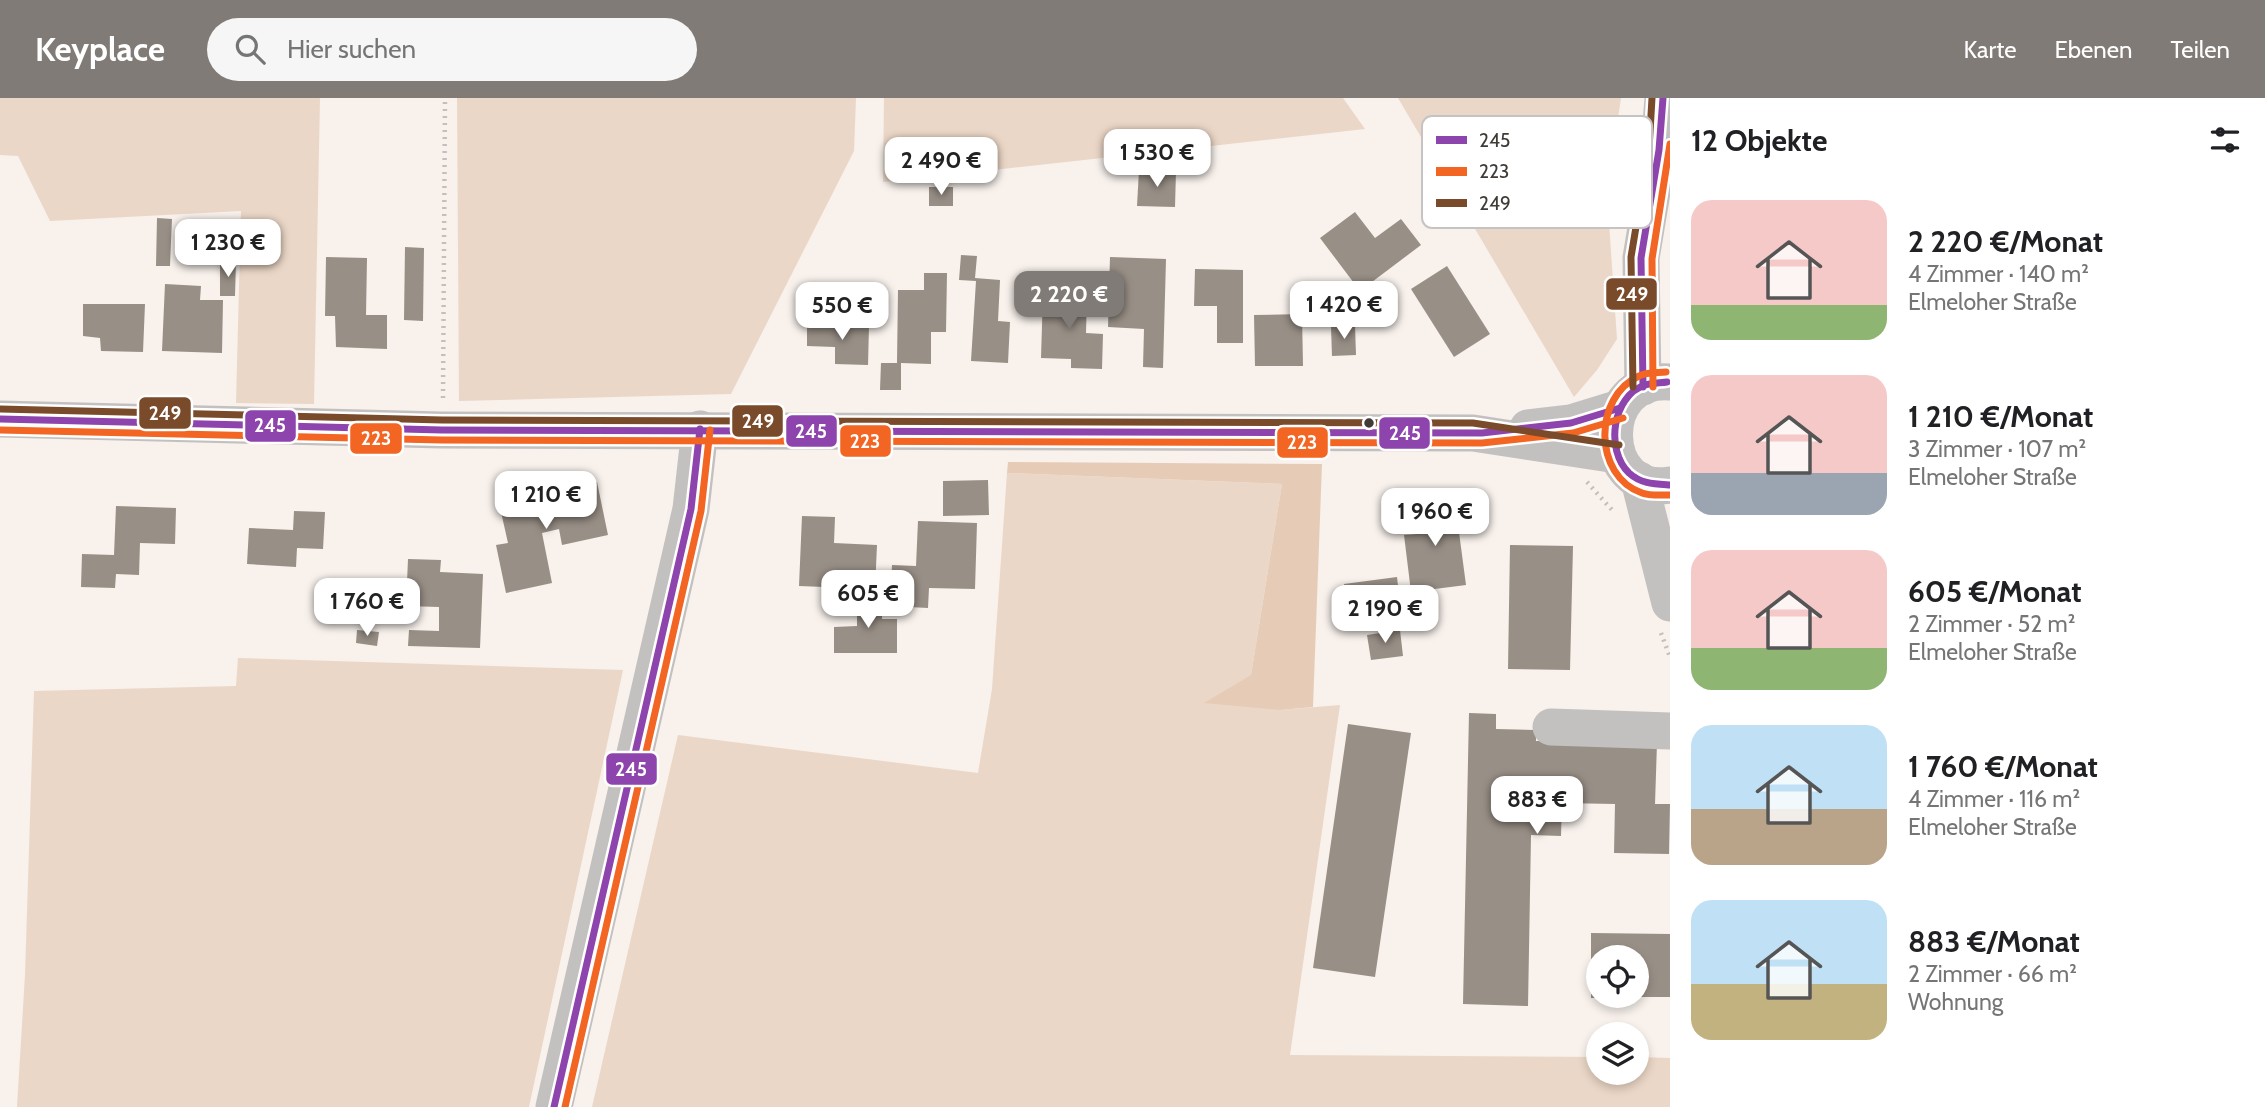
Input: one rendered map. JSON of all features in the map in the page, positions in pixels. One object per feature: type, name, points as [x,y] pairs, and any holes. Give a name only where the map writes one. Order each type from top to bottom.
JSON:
[{"type":"street","points":[[1652,186],[1663,98]]},
{"type":"street","points":[[1658,150],[1670,346]]},
{"type":"street","points":[[1645,228],[1640,258],[1644,392],[1614,425],[1642,473],[1670,603]]},
{"type":"street","points":[[0,419],[442,430],[1482,433],[1571,423],[1644,392]]},
{"type":"street","points":[[554,1107],[691,509],[700,429]]},
{"type":"street","points":[[1482,433],[1642,473]]},
{"type":"street","points":[[1551,727],[1670,731]]},
{"type":"path","points":[[442,430],[445,98]]},
{"type":"shaded area","points":[[0,98],[320,98],[314,404],[236,403],[241,211],[50,221],[18,156],[0,155]]},
{"type":"shaded area","points":[[457,98],[856,98],[854,151],[731,394],[459,401]]},
{"type":"shaded area","points":[[884,98],[1343,98],[1365,129],[883,182]]},
{"type":"shaded area","points":[[1398,98],[1621,98],[1618,116],[1422,116],[1422,139]]},
{"type":"shaded area","points":[[1475,228],[1609,228],[1617,339],[1597,370],[1574,397]]},
{"type":"shaded area","points":[[1008,462],[1322,464],[1313,707],[1280,710],[1204,703],[1251,675],[1282,484],[1007,473]]},
{"type":"shaded area","points":[[1007,473],[1282,484],[1251,675],[1280,710],[1340,705],[1290,1055],[1586,1057],[1586,1085],[1649,1085],[1649,1057],[1670,1058],[1670,1107],[592,1107],[678,735],[978,773],[992,689]]},
{"type":"shaded area","points":[[238,658],[623,670],[529,1107],[17,1107],[25,975],[34,691],[236,686]]},
{"type":"building","points":[[1139,170],[1176,171],[1175,207],[1137,206]]},
{"type":"building","points":[[929,187],[953,187],[953,206],[929,206]]},
{"type":"building","points":[[1355,212],[1375,238],[1401,219],[1421,245],[1360,291],[1320,238]]},
{"type":"building","points":[[157,218],[172,219],[170,266],[156,266]]},
{"type":"building","points":[[216,226],[237,226],[236,243],[216,243]]},
{"type":"building","points":[[405,247],[424,248],[423,321],[404,320]]},
{"type":"building","points":[[961,255],[977,256],[975,278],[1000,280],[998,321],[1010,322],[1008,363],[971,361],[976,281],[959,280]]},
{"type":"building","points":[[326,257],[367,258],[366,315],[387,315],[387,349],[336,347],[335,316],[325,316]]},
{"type":"building","points":[[1110,257],[1166,259],[1163,368],[1143,367],[1144,329],[1108,327]]},
{"type":"building","points":[[220,262],[236,262],[235,296],[220,296]]},
{"type":"building","points":[[1447,266],[1490,334],[1454,357],[1411,289]]},
{"type":"building","points":[[1195,269],[1243,270],[1243,343],[1217,343],[1217,306],[1194,306]]},
{"type":"building","points":[[924,273],[947,273],[946,332],[931,332],[931,364],[901,363],[901,390],[880,390],[881,363],[897,363],[898,290],[924,290]]},
{"type":"building","points":[[165,284],[201,286],[200,300],[223,300],[222,353],[162,351]]},
{"type":"building","points":[[1043,292],[1087,294],[1086,333],[1103,334],[1102,369],[1071,368],[1071,359],[1041,358]]},
{"type":"building","points":[[83,304],[145,304],[143,352],[101,351],[100,338],[83,336]]},
{"type":"building","points":[[1302,314],[1303,366],[1255,366],[1254,315]]},
{"type":"building","points":[[807,324],[869,326],[868,365],[835,364],[835,347],[807,346]]},
{"type":"building","points":[[1355,326],[1356,355],[1332,356],[1331,327]]},
{"type":"building","points":[[988,480],[989,515],[943,516],[943,481]]},
{"type":"building","points":[[597,482],[608,535],[562,545],[559,529],[542,533],[552,583],[506,593],[496,545],[508,543],[499,503]]},
{"type":"building","points":[[1445,494],[1446,503],[1455,502],[1466,585],[1411,592],[1404,535],[1417,534],[1414,510],[1427,508],[1426,497]]},
{"type":"building","points":[[116,506],[176,508],[175,544],[140,543],[139,575],[116,574],[115,588],[81,587],[82,554],[114,555]]},
{"type":"building","points":[[294,511],[325,512],[323,549],[297,548],[296,567],[247,564],[249,528],[293,530]]},
{"type":"building","points":[[802,516],[835,517],[834,543],[877,545],[875,589],[799,586]]},
{"type":"building","points":[[918,521],[977,523],[975,589],[929,588],[928,608],[890,606],[892,565],[916,566]]},
{"type":"building","points":[[1510,545],[1573,546],[1570,670],[1508,669]]},
{"type":"building","points":[[408,559],[441,560],[440,572],[483,574],[480,648],[408,646],[409,630],[439,631],[439,607],[406,606]]},
{"type":"building","points":[[1397,577],[1400,603],[1347,609],[1344,584]]},
{"type":"building","points":[[857,594],[882,594],[882,619],[897,619],[897,653],[834,653],[834,627],[857,626]]},
{"type":"building","points":[[357,630],[379,632],[377,646],[356,643]]},
{"type":"building","points":[[1400,630],[1403,656],[1371,660],[1367,635]]},
{"type":"building","points":[[1469,713],[1496,714],[1496,729],[1536,730],[1536,741],[1657,743],[1655,804],[1670,804],[1669,854],[1614,853],[1615,804],[1562,803],[1561,836],[1531,835],[1528,1006],[1463,1004]]},
{"type":"building","points":[[1348,724],[1411,733],[1375,977],[1313,968]]},
{"type":"building","points":[[1591,933],[1670,934],[1670,997],[1649,997],[1649,945],[1591,945]]},
{"type":"transit line","name":"249","points":[[1651,116],[1652,98]]},
{"type":"transit line","name":"245","points":[[1652,192],[1663,98]]},
{"type":"transit line","name":"223","points":[[1653,387],[1652,259],[1670,144]]},
{"type":"transit line","name":"249","points":[[1633,387],[1631,257],[1636,228]]},
{"type":"transit line","name":"245","points":[[1643,387],[1641,258],[1646,228]]},
{"type":"transit line","name":"223","points":[[1666,372],[1648,373],[1624,386],[1613,401],[1605,436],[1607,454],[1614,470],[1626,484],[1645,494],[1669,495]]},
{"type":"transit line","name":"245","points":[[1667,382],[1645,385],[1625,400],[1619,412],[1615,438],[1621,463],[1629,473],[1643,481],[1670,485]]},
{"type":"transit line","name":"245","points":[[0,419],[442,430],[1482,433],[1571,423],[1620,408]]},
{"type":"transit line","name":"249","points":[[0,409],[442,420],[1473,423],[1619,445]]},
{"type":"transit line","name":"223","points":[[0,430],[442,440],[1482,443],[1573,433],[1623,418]]},
{"type":"transit line","name":"245","points":[[554,1107],[691,509],[700,429]]},
{"type":"transit line","name":"223","points":[[565,1107],[701,511],[710,430]]}]
